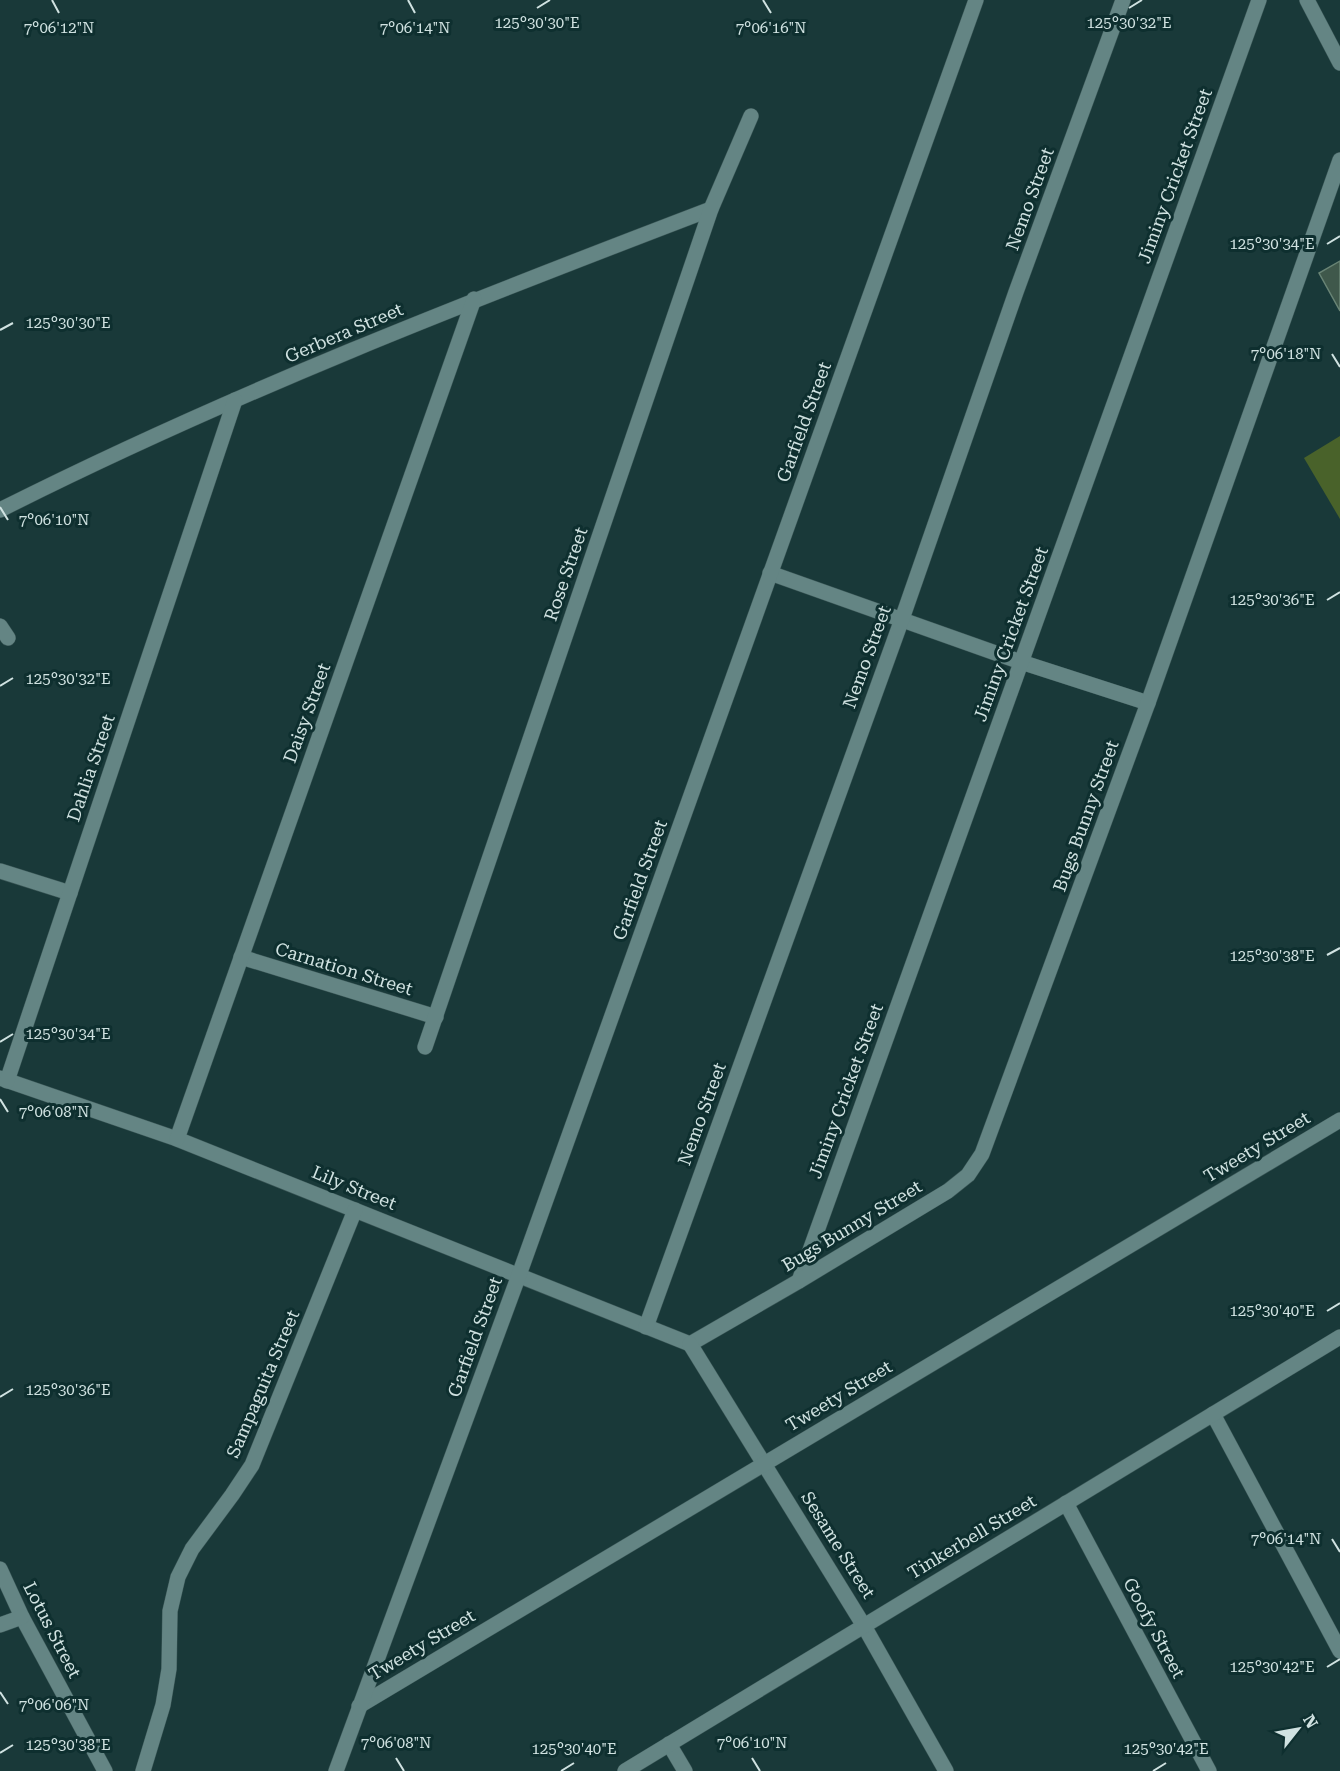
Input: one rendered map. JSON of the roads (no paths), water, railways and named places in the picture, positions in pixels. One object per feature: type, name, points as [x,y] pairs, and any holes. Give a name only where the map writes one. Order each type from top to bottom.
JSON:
[{"type":"street","name":"Garfield Street","points":[[336,1771],[519,1275],[976,0]]},
{"type":"street","name":"Nemo Street","points":[[646,1327],[902,619],[1016,292],[1123,0]]},
{"type":"street","name":"Jiminy Cricket Street","points":[[799,1281],[1259,0]]},
{"type":"street","points":[[1307,0],[1340,63]]},
{"type":"street","name":"Rose Street","points":[[425,1047],[711,209],[751,116]]},
{"type":"street","name":"Bugs Bunny Street","points":[[690,1344],[948,1191],[968,1175],[979,1160],[1148,703],[1340,160]]},
{"type":"street","name":"Gerbera Street","points":[[0,510],[83,468],[235,400],[474,299],[711,209]]},
{"type":"street","name":"Daisy Street","points":[[177,1139],[474,299]]},
{"type":"street","name":"Dahlia Street","points":[[3,1080],[70,893],[235,400]]},
{"type":"street","points":[[770,573],[1021,662],[1148,703]]},
{"type":"street","points":[[0,872],[70,893]]},
{"type":"street","name":"Carnation Street","points":[[241,957],[436,1017]]},
{"type":"street","name":"Lily Street","points":[[3,1080],[177,1139],[690,1344]]},
{"type":"street","name":"Tweety Street","points":[[359,1706],[1340,1120]]},
{"type":"street","name":"Sampaguita Street","points":[[143,1771],[163,1705],[169,1669],[170,1611],[178,1577],[192,1549],[252,1465],[355,1210]]},
{"type":"street","name":"Tinkerbell Street","points":[[625,1771],[1340,1337]]},
{"type":"street","name":"Sesame Street","points":[[690,1344],[864,1626],[946,1771]]},
{"type":"street","points":[[1212,1414],[1340,1651]]},
{"type":"street","name":"Goofy Street","points":[[1066,1503],[1209,1771]]},
{"type":"street","name":"Lotus Street","points":[[0,1569],[22,1617],[105,1771]]},
{"type":"street","points":[[0,1625],[22,1617]]},
{"type":"street","points":[[669,1744],[685,1771]]}]
